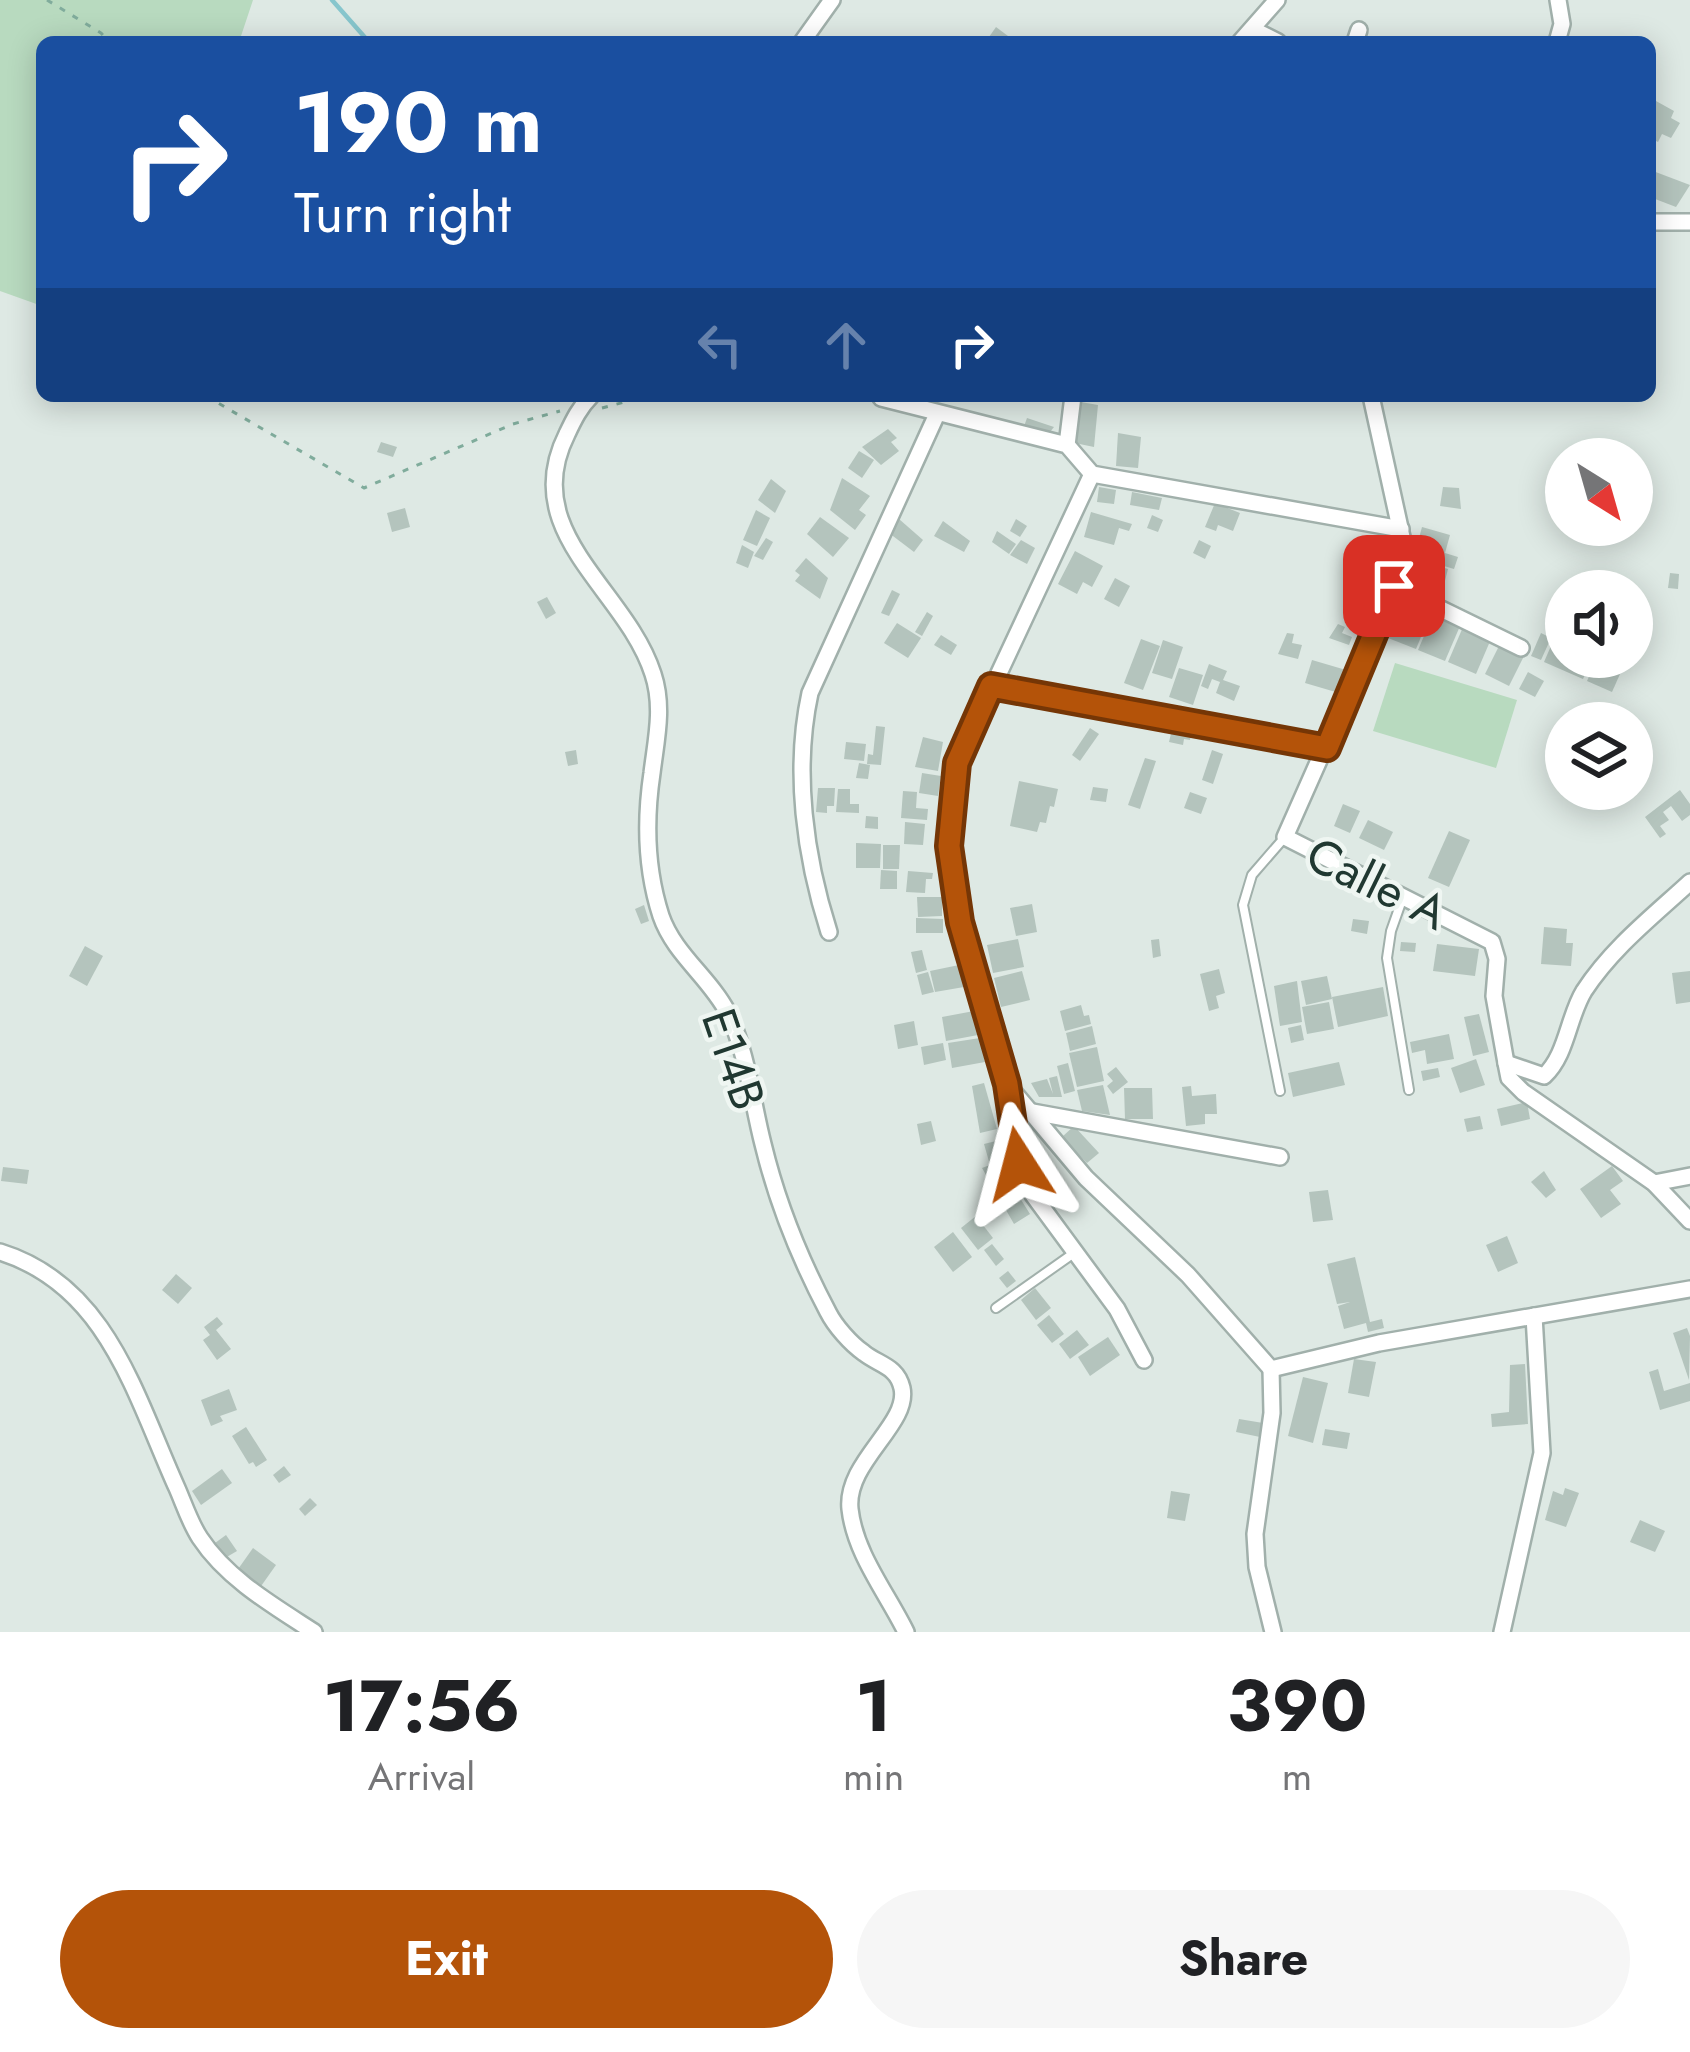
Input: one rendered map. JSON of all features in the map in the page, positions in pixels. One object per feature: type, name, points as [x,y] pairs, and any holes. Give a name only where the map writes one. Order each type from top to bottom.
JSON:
[{"type":"street","points":[[806,36],[832,0]]},
{"type":"street","points":[[1245,36],[1277,0]]},
{"type":"street","points":[[1558,0],[1559,36]]},
{"type":"street","points":[[1252,28],[1267,36]]},
{"type":"street","points":[[1656,222],[1690,222]]},
{"type":"street","points":[[908,402],[937,415],[1067,445],[1092,474],[1401,529]]},
{"type":"street","points":[[1067,445],[1072,402]]},
{"type":"street","name":"Calle A","points":[[1373,402],[1404,546],[1394,586],[1285,837],[1485,936],[1496,948],[1494,996],[1506,1063]]},
{"type":"street","name":"E14B","points":[[584,405],[556,455],[554,509],[590,574],[643,646],[655,679],[660,721],[647,836],[663,922],[727,1010],[779,1205],[830,1317],[862,1352],[893,1369],[900,1382],[903,1395],[892,1421],[855,1475],[849,1507],[866,1558],[906,1632]]},
{"type":"street","points":[[829,932],[810,875],[802,728],[810,693],[937,415]]},
{"type":"street","points":[[1092,474],[957,763],[949,846],[960,922],[1007,1084],[1019,1164],[1033,1195],[1117,1309],[1144,1360]]},
{"type":"street","points":[[1394,586],[1521,648]]},
{"type":"street","points":[[991,686],[1327,748]]},
{"type":"street","points":[[1506,1063],[1544,1076],[1554,1066],[1589,984],[1623,943],[1690,882]]},
{"type":"street","points":[[1506,1063],[1509,1078],[1523,1092],[1654,1183],[1690,1221]]},
{"type":"street","points":[[1007,1084],[1087,1178],[1188,1275],[1271,1369],[1272,1413],[1255,1534],[1257,1567],[1273,1632]]},
{"type":"street","points":[[1027,1111],[1280,1157]]},
{"type":"street","points":[[1654,1183],[1690,1176]]},
{"type":"street","points":[[0,1252],[51,1274],[87,1306],[113,1346],[198,1536],[238,1579],[314,1632]]},
{"type":"street","points":[[1271,1369],[1378,1343],[1690,1289]]},
{"type":"street","points":[[1502,1632],[1542,1453],[1534,1316]]},
{"type":"lane","points":[[1280,1091],[1243,905],[1252,875],[1285,837]]},
{"type":"lane","points":[[1404,896],[1390,931],[1387,958],[1409,1090]]},
{"type":"lane","points":[[996,1308],[1075,1252]]},
{"type":"path","points":[[47,0],[104,36]]},
{"type":"path","points":[[216,402],[364,488],[513,424],[584,405]]},
{"type":"green space","points":[[0,0],[253,0],[241,36],[36,36],[36,304],[0,291]]},
{"type":"green space","points":[[1395,663],[1517,700],[1496,768],[1373,731]]},
{"type":"building","points":[[1656,101],[1674,111],[1671,118],[1680,123],[1671,138],[1662,134],[1658,142]]},
{"type":"building","points":[[1656,172],[1690,185],[1676,207],[1656,199]]},
{"type":"building","points":[[1075,402],[1098,405],[1094,447],[1070,442]]},
{"type":"building","points":[[1027,418],[1054,427],[1046,437],[1022,432]]},
{"type":"building","points":[[888,429],[897,438],[891,442],[899,451],[881,465],[862,447]]},
{"type":"building","points":[[1118,433],[1141,437],[1138,468],[1116,466]]},
{"type":"building","points":[[381,442],[397,447],[393,457],[377,452]]},
{"type":"building","points":[[859,451],[874,460],[862,478],[848,468]]},
{"type":"building","points":[[842,478],[870,496],[859,510],[866,515],[855,530],[830,510]]},
{"type":"building","points":[[771,479],[786,491],[775,513],[758,500]]},
{"type":"building","points":[[1099,487],[1116,490],[1114,504],[1097,502]]},
{"type":"building","points":[[1443,487],[1459,488],[1461,509],[1440,506]]},
{"type":"building","points":[[1132,492],[1162,498],[1159,510],[1130,505]]},
{"type":"building","points":[[1215,503],[1240,513],[1233,531],[1218,525],[1216,531],[1205,527]]},
{"type":"building","points":[[405,508],[410,527],[392,532],[387,513]]},
{"type":"building","points":[[756,510],[770,518],[757,546],[743,540]]},
{"type":"building","points":[[1091,512],[1132,524],[1129,531],[1119,528],[1114,545],[1084,537]]},
{"type":"building","points":[[1152,515],[1163,520],[1158,532],[1147,528]]},
{"type":"building","points":[[820,517],[849,538],[833,557],[807,534]]},
{"type":"building","points":[[899,519],[923,540],[914,552],[889,533]]},
{"type":"building","points":[[1016,519],[1027,526],[1020,537],[1010,531]]},
{"type":"building","points":[[943,521],[970,541],[964,552],[934,536]]},
{"type":"building","points":[[1422,527],[1450,535],[1445,553],[1458,557],[1454,569],[1414,557]]},
{"type":"building","points":[[997,531],[1016,544],[1009,554],[992,542]]},
{"type":"building","points":[[766,538],[773,542],[763,560],[754,556]]},
{"type":"building","points":[[1021,540],[1035,548],[1027,564],[1010,555]]},
{"type":"building","points":[[1199,540],[1211,546],[1205,559],[1193,553]]},
{"type":"building","points":[[742,545],[754,552],[748,568],[736,563]]},
{"type":"building","points":[[1353,549],[1367,555],[1357,576],[1343,570]]},
{"type":"building","points":[[1075,551],[1103,566],[1092,587],[1083,582],[1077,594],[1058,584]]},
{"type":"building","points":[[1370,556],[1378,560],[1368,580],[1360,577]]},
{"type":"building","points":[[806,558],[828,578],[820,599],[795,581],[800,575],[795,571]]},
{"type":"building","points":[[1424,562],[1448,569],[1440,600],[1415,593]]},
{"type":"building","points":[[1670,573],[1679,574],[1678,589],[1668,588]]},
{"type":"building","points":[[1115,578],[1130,586],[1119,607],[1104,599]]},
{"type":"building","points":[[892,590],[900,594],[889,616],[881,613]]},
{"type":"building","points":[[547,597],[556,613],[546,619],[537,602]]},
{"type":"building","points":[[1402,603],[1430,615],[1416,649],[1388,638]]},
{"type":"building","points":[[927,612],[933,616],[922,636],[915,632]]},
{"type":"building","points":[[1433,615],[1460,626],[1445,661],[1418,650]]},
{"type":"building","points":[[897,623],[921,638],[908,658],[884,643]]},
{"type":"building","points":[[1338,624],[1345,627],[1342,633],[1352,637],[1349,645],[1329,638]]},
{"type":"building","points":[[1463,627],[1491,639],[1476,674],[1448,662]]},
{"type":"building","points":[[1287,633],[1294,634],[1292,643],[1302,645],[1298,659],[1278,654]]},
{"type":"building","points":[[1541,633],[1545,635],[1541,660],[1531,656]]},
{"type":"building","points":[[941,635],[957,645],[951,655],[934,645]]},
{"type":"building","points":[[1141,639],[1160,646],[1143,690],[1124,683]]},
{"type":"building","points":[[1163,640],[1183,647],[1172,679],[1152,673]]},
{"type":"building","points":[[1499,646],[1523,658],[1509,686],[1485,674]]},
{"type":"building","points":[[1312,660],[1346,670],[1339,693],[1305,683]]},
{"type":"building","points":[[1209,664],[1227,671],[1223,680],[1240,686],[1234,701],[1216,693],[1220,682],[1212,679],[1208,689],[1201,686]]},
{"type":"building","points":[[1179,668],[1203,675],[1193,705],[1169,697]]},
{"type":"building","points":[[1528,672],[1544,681],[1535,697],[1519,689]]},
{"type":"building","points":[[1588,678],[1618,678],[1612,692]]},
{"type":"building","points":[[1173,725],[1192,729],[1190,740],[1184,739],[1183,745],[1169,742]]},
{"type":"building","points":[[876,726],[885,727],[881,765],[867,764],[868,754],[873,755]]},
{"type":"building","points":[[1090,728],[1099,734],[1080,761],[1072,755]]},
{"type":"building","points":[[923,737],[943,742],[938,771],[915,767]]},
{"type":"building","points":[[846,742],[866,744],[864,761],[844,759]]},
{"type":"building","points":[[576,750],[578,764],[568,766],[565,752]]},
{"type":"building","points":[[1212,750],[1223,754],[1213,784],[1202,780]]},
{"type":"building","points":[[1145,758],[1156,761],[1140,809],[1128,805]]},
{"type":"building","points":[[859,763],[870,765],[868,779],[856,778]]},
{"type":"building","points":[[922,773],[941,776],[938,796],[919,793]]},
{"type":"building","points":[[1019,781],[1058,789],[1054,807],[1050,806],[1046,823],[1040,822],[1037,832],[1010,826]]},
{"type":"building","points":[[1093,787],[1108,789],[1106,802],[1090,800]]},
{"type":"building","points":[[818,788],[835,788],[834,806],[827,806],[827,813],[816,812]]},
{"type":"building","points":[[838,789],[850,789],[850,804],[859,804],[859,813],[836,812]]},
{"type":"building","points":[[1680,790],[1690,804],[1690,815],[1682,821],[1671,806],[1663,812],[1669,820],[1660,826],[1666,834],[1660,838],[1645,817]]},
{"type":"building","points":[[903,791],[917,792],[916,808],[928,809],[927,820],[901,818]]},
{"type":"building","points":[[1190,792],[1207,798],[1201,814],[1184,808]]},
{"type":"building","points":[[1343,804],[1360,811],[1350,833],[1334,826]]},
{"type":"building","points":[[866,816],[878,817],[878,829],[865,828]]},
{"type":"building","points":[[1368,820],[1393,832],[1384,850],[1359,838]]},
{"type":"building","points":[[905,822],[925,824],[923,845],[904,844]]},
{"type":"building","points":[[1449,831],[1470,840],[1449,887],[1428,878]]},
{"type":"building","points":[[856,843],[881,844],[880,868],[856,868]]},
{"type":"building","points":[[883,845],[900,845],[899,869],[883,869]]},
{"type":"building","points":[[881,870],[897,871],[897,889],[880,889]]},
{"type":"building","points":[[908,871],[933,873],[932,879],[926,879],[925,893],[906,892]]},
{"type":"building","points":[[917,897],[942,897],[942,916],[918,917]]},
{"type":"building","points":[[1032,904],[1037,932],[1016,936],[1010,908]]},
{"type":"building","points":[[644,905],[649,921],[641,924],[635,909]]},
{"type":"building","points":[[916,918],[943,919],[943,933],[916,933]]},
{"type":"building","points":[[1353,919],[1369,921],[1367,934],[1351,931]]},
{"type":"building","points":[[1544,927],[1567,929],[1566,943],[1573,943],[1571,966],[1541,964]]},
{"type":"building","points":[[1018,939],[1024,967],[993,973],[987,945]]},
{"type":"building","points":[[1159,939],[1161,956],[1153,958],[1151,940]]},
{"type":"building","points":[[1401,942],[1416,943],[1415,952],[1400,951]]},
{"type":"building","points":[[1437,944],[1479,949],[1475,976],[1433,971]]},
{"type":"building","points":[[85,946],[103,956],[87,986],[69,976]]},
{"type":"building","points":[[922,950],[927,970],[916,973],[911,952]]},
{"type":"building","points":[[959,965],[964,987],[935,992],[930,971]]},
{"type":"building","points":[[1219,969],[1225,993],[1216,996],[1219,1008],[1209,1011],[1200,974]]},
{"type":"building","points":[[1022,971],[1030,1000],[1001,1007],[994,978]]},
{"type":"building","points":[[1690,971],[1690,1002],[1676,1004],[1672,973]]},
{"type":"building","points":[[928,972],[934,992],[922,995],[917,975]]},
{"type":"building","points":[[1327,976],[1332,999],[1306,1005],[1301,981]]},
{"type":"building","points":[[1297,981],[1302,1022],[1280,1026],[1274,986]]},
{"type":"building","points":[[1383,987],[1388,1016],[1338,1027],[1332,997]]},
{"type":"building","points":[[1329,1002],[1334,1029],[1307,1034],[1302,1007]]},
{"type":"building","points":[[1081,1005],[1091,1024],[1065,1031],[1060,1011]]},
{"type":"building","points":[[974,1011],[978,1035],[946,1041],[942,1017]]},
{"type":"building","points":[[1479,1014],[1489,1052],[1473,1056],[1464,1017]]},
{"type":"building","points":[[914,1021],[918,1045],[898,1049],[894,1025]]},
{"type":"building","points":[[1301,1025],[1304,1040],[1291,1043],[1288,1028]]},
{"type":"building","points":[[1092,1026],[1096,1044],[1070,1051],[1066,1033]]},
{"type":"building","points":[[1449,1034],[1454,1059],[1427,1064],[1425,1050],[1412,1053],[1410,1042]]},
{"type":"building","points":[[980,1038],[985,1062],[952,1068],[948,1043]]},
{"type":"building","points":[[943,1043],[946,1060],[924,1065],[921,1047]]},
{"type":"building","points":[[1097,1047],[1104,1081],[1077,1087],[1069,1053]]},
{"type":"building","points":[[1476,1059],[1485,1085],[1460,1093],[1451,1068]]},
{"type":"building","points":[[1339,1062],[1345,1085],[1293,1097],[1288,1073]]},
{"type":"building","points":[[1068,1063],[1075,1091],[1064,1094],[1057,1066]]},
{"type":"building","points":[[1116,1067],[1128,1082],[1113,1094],[1107,1086],[1113,1081],[1107,1074]]},
{"type":"building","points":[[1438,1068],[1440,1077],[1423,1081],[1421,1071]]},
{"type":"building","points":[[1057,1076],[1062,1097],[1039,1097],[1031,1083],[1047,1079],[1053,1094],[1049,1078]]},
{"type":"building","points":[[984,1083],[997,1129],[980,1133],[972,1086]]},
{"type":"building","points":[[1103,1085],[1110,1115],[1082,1111],[1077,1090]]},
{"type":"building","points":[[1191,1086],[1192,1096],[1216,1094],[1217,1114],[1205,1114],[1205,1124],[1186,1126],[1182,1087]]},
{"type":"building","points":[[1124,1088],[1152,1088],[1153,1119],[1125,1119]]},
{"type":"building","points":[[1527,1102],[1530,1119],[1501,1126],[1497,1109]]},
{"type":"building","points":[[1480,1116],[1483,1129],[1467,1132],[1464,1119]]},
{"type":"building","points":[[931,1121],[936,1141],[921,1145],[917,1124]]},
{"type":"building","points":[[1074,1126],[1099,1153],[1087,1163],[1062,1137]]},
{"type":"building","points":[[996,1141],[1017,1186],[1013,1187],[1030,1214],[1014,1224],[982,1168],[990,1165],[984,1144]]},
{"type":"building","points":[[1612,1166],[1623,1181],[1610,1190],[1621,1204],[1601,1218],[1580,1189]]},
{"type":"building","points":[[3,1167],[29,1170],[27,1184],[1,1181]]},
{"type":"building","points":[[1544,1171],[1556,1190],[1546,1198],[1531,1182]]},
{"type":"building","points":[[1328,1190],[1333,1220],[1313,1222],[1309,1192]]},
{"type":"building","points":[[976,1216],[993,1238],[978,1250],[961,1228]]},
{"type":"building","points":[[953,1232],[972,1257],[953,1272],[934,1247]]},
{"type":"building","points":[[1507,1236],[1518,1263],[1498,1272],[1486,1245]]},
{"type":"building","points":[[992,1244],[1004,1259],[996,1266],[984,1250]]},
{"type":"building","points":[[1355,1257],[1370,1322],[1382,1319],[1384,1328],[1368,1332],[1366,1323],[1344,1329],[1338,1306],[1350,1302],[1337,1304],[1327,1264]]},
{"type":"building","points":[[1008,1271],[1016,1281],[1007,1288],[999,1278]]},
{"type":"building","points":[[176,1274],[192,1288],[178,1304],[162,1290]]},
{"type":"building","points":[[1035,1288],[1051,1308],[1036,1320],[1021,1300]]},
{"type":"building","points":[[1049,1315],[1064,1334],[1052,1343],[1037,1325]]},
{"type":"building","points":[[217,1317],[223,1324],[216,1330],[231,1349],[217,1360],[203,1340],[210,1335],[204,1327]]},
{"type":"building","points":[[1687,1328],[1690,1336],[1689,1380],[1673,1333]]},
{"type":"building","points":[[1077,1330],[1089,1345],[1070,1359],[1059,1344]]},
{"type":"building","points":[[1108,1337],[1120,1355],[1090,1376],[1078,1357]]},
{"type":"building","points":[[1354,1359],[1376,1362],[1369,1397],[1348,1393]]},
{"type":"building","points":[[1525,1364],[1528,1424],[1492,1427],[1491,1414],[1509,1412],[1510,1365]]},
{"type":"building","points":[[1658,1369],[1664,1391],[1690,1383],[1690,1401],[1660,1410],[1649,1372]]},
{"type":"building","points":[[1303,1377],[1328,1383],[1313,1443],[1288,1436]]},
{"type":"building","points":[[229,1389],[237,1410],[220,1416],[223,1421],[211,1426],[201,1400]]},
{"type":"building","points":[[1239,1419],[1263,1423],[1260,1437],[1236,1432]]},
{"type":"building","points":[[246,1427],[267,1460],[256,1467],[249,1464],[232,1436]]},
{"type":"building","points":[[1325,1429],[1350,1433],[1347,1449],[1322,1445]]},
{"type":"building","points":[[284,1466],[291,1475],[279,1483],[273,1475]]},
{"type":"building","points":[[222,1469],[232,1483],[201,1505],[192,1491]]},
{"type":"building","points":[[1565,1488],[1579,1493],[1566,1527],[1545,1520],[1553,1491],[1563,1495]]},
{"type":"building","points":[[1171,1491],[1190,1494],[1185,1521],[1167,1518]]},
{"type":"building","points":[[310,1498],[317,1505],[305,1516],[299,1509]]},
{"type":"building","points":[[1640,1520],[1665,1531],[1655,1552],[1630,1542]]},
{"type":"building","points":[[226,1535],[237,1551],[225,1558],[215,1543]]},
{"type":"building","points":[[253,1548],[276,1565],[259,1589],[236,1572]]},
{"type":"waterway","points":[[332,0],[364,36]]},
{"type":"route","points":[[1019,1164],[1007,1084],[960,922],[949,846],[957,763],[991,686],[1327,748],[1394,586]]}]
